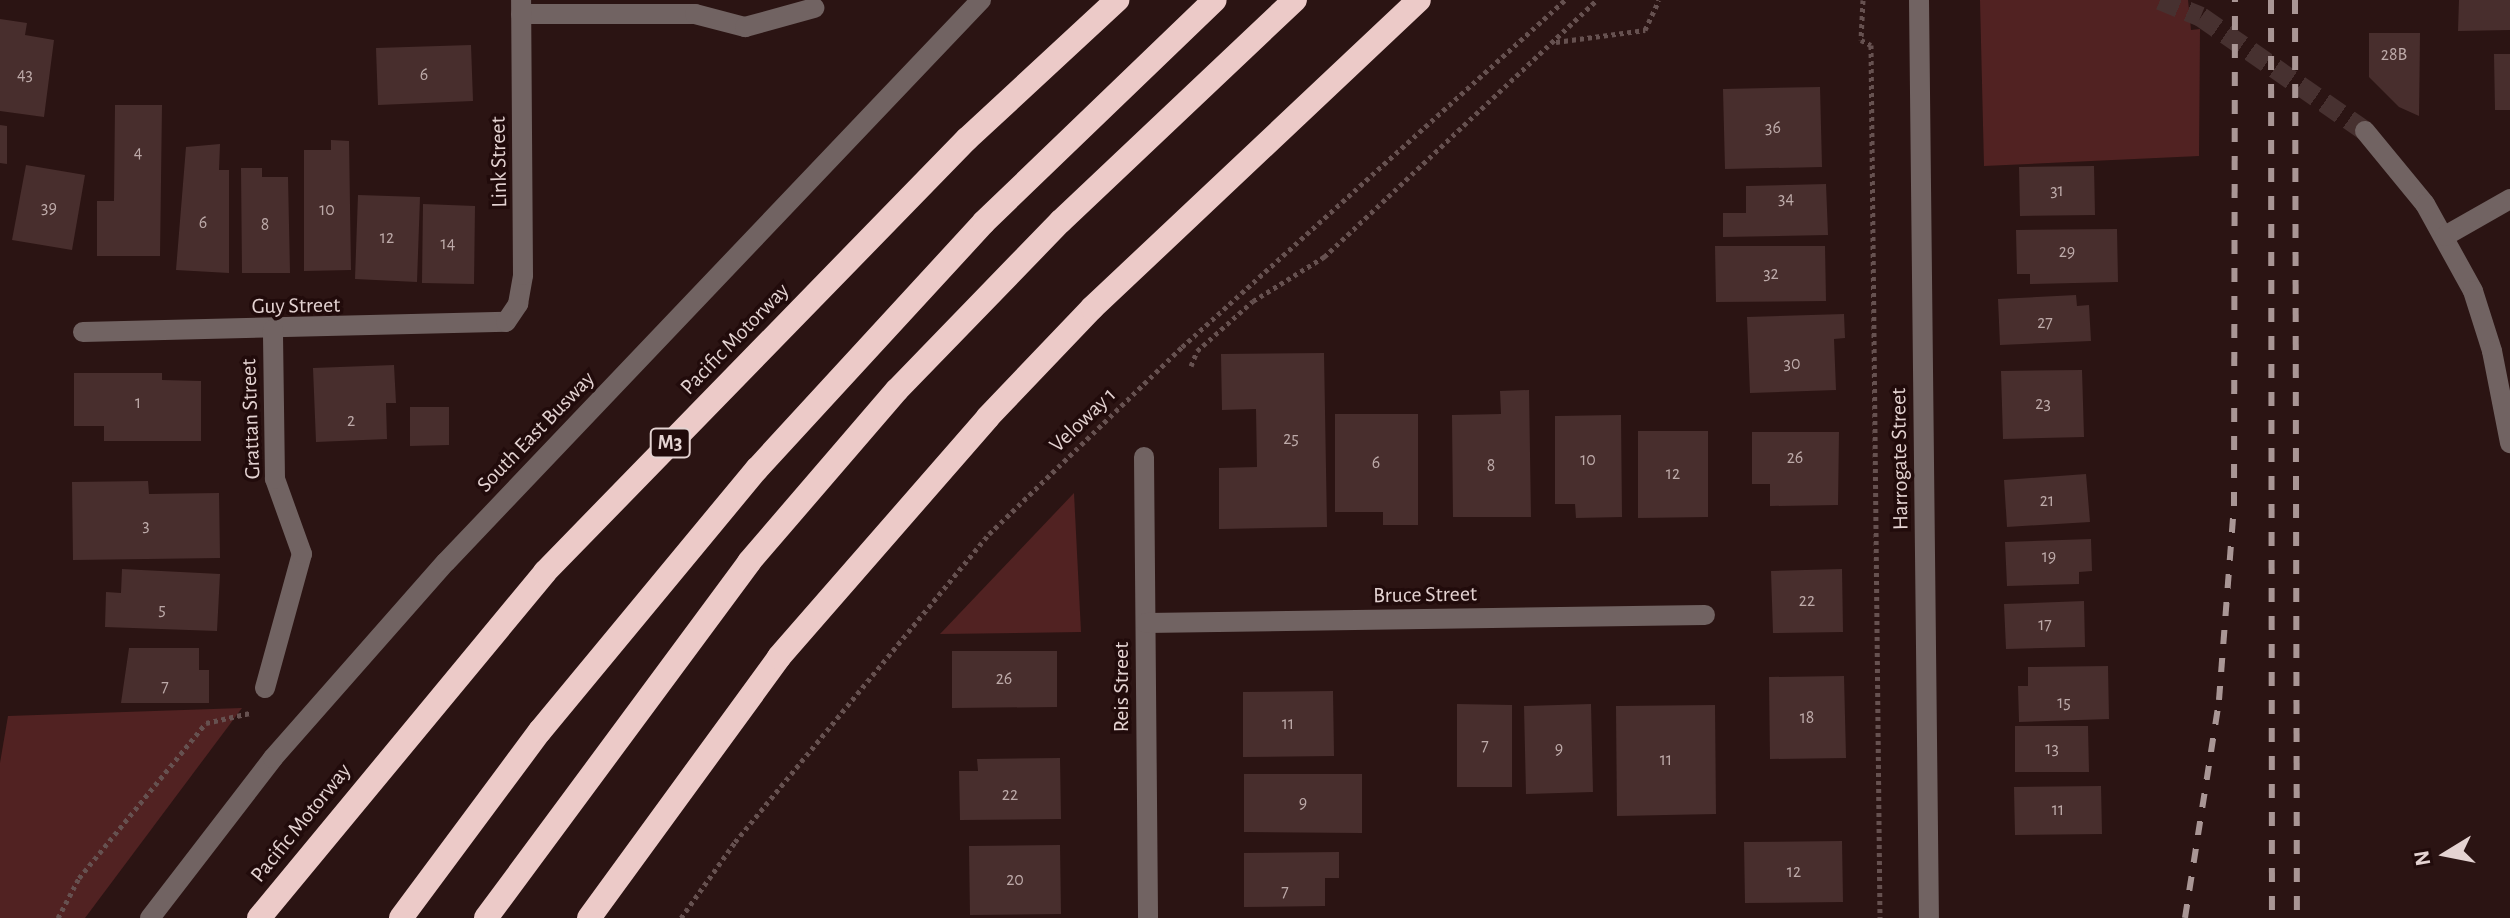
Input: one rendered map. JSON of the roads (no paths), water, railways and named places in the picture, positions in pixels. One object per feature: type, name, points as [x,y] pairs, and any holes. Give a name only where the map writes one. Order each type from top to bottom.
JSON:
[{"type":"highway","name":"Pacific Motorway","points":[[259,918],[545,572],[967,139],[1117,0]]},
{"type":"highway","points":[[401,918],[540,731],[757,469],[984,222],[1215,0]]},
{"type":"highway","points":[[486,918],[749,562],[897,390],[1061,221],[1295,0]]},
{"type":"highway","points":[[589,918],[779,657],[977,428],[1092,308],[1419,0]]},
{"type":"street","name":"South East Busway","points":[[150,918],[273,758],[446,562],[981,0]]},
{"type":"street","name":"Harrogate Street","points":[[1919,0],[1929,918]]},
{"type":"street","points":[[521,7],[695,14],[745,27],[814,8]]},
{"type":"street","name":"Link Street","points":[[507,321],[523,275],[521,7]]},
{"type":"street","points":[[2365,131],[2397,164],[2445,236],[2492,351],[2510,443]]},
{"type":"street","points":[[2445,236],[2510,199]]},
{"type":"street","name":"Guy Street","points":[[83,332],[492,326],[507,321]]},
{"type":"street","name":"Grattan Street","points":[[265,688],[302,554],[275,479],[273,330]]},
{"type":"street","name":"Reis Street","points":[[1144,457],[1148,918]]},
{"type":"street","name":"Bruce Street","points":[[1146,623],[1705,615]]},
{"type":"tunnel","points":[[2160,0],[2201,17],[2365,131]]},
{"type":"railway","points":[[2185,918],[2219,700],[2234,506],[2235,0]]},
{"type":"railway","points":[[2271,0],[2272,918]]},
{"type":"railway","points":[[2295,0],[2297,918]]}]
